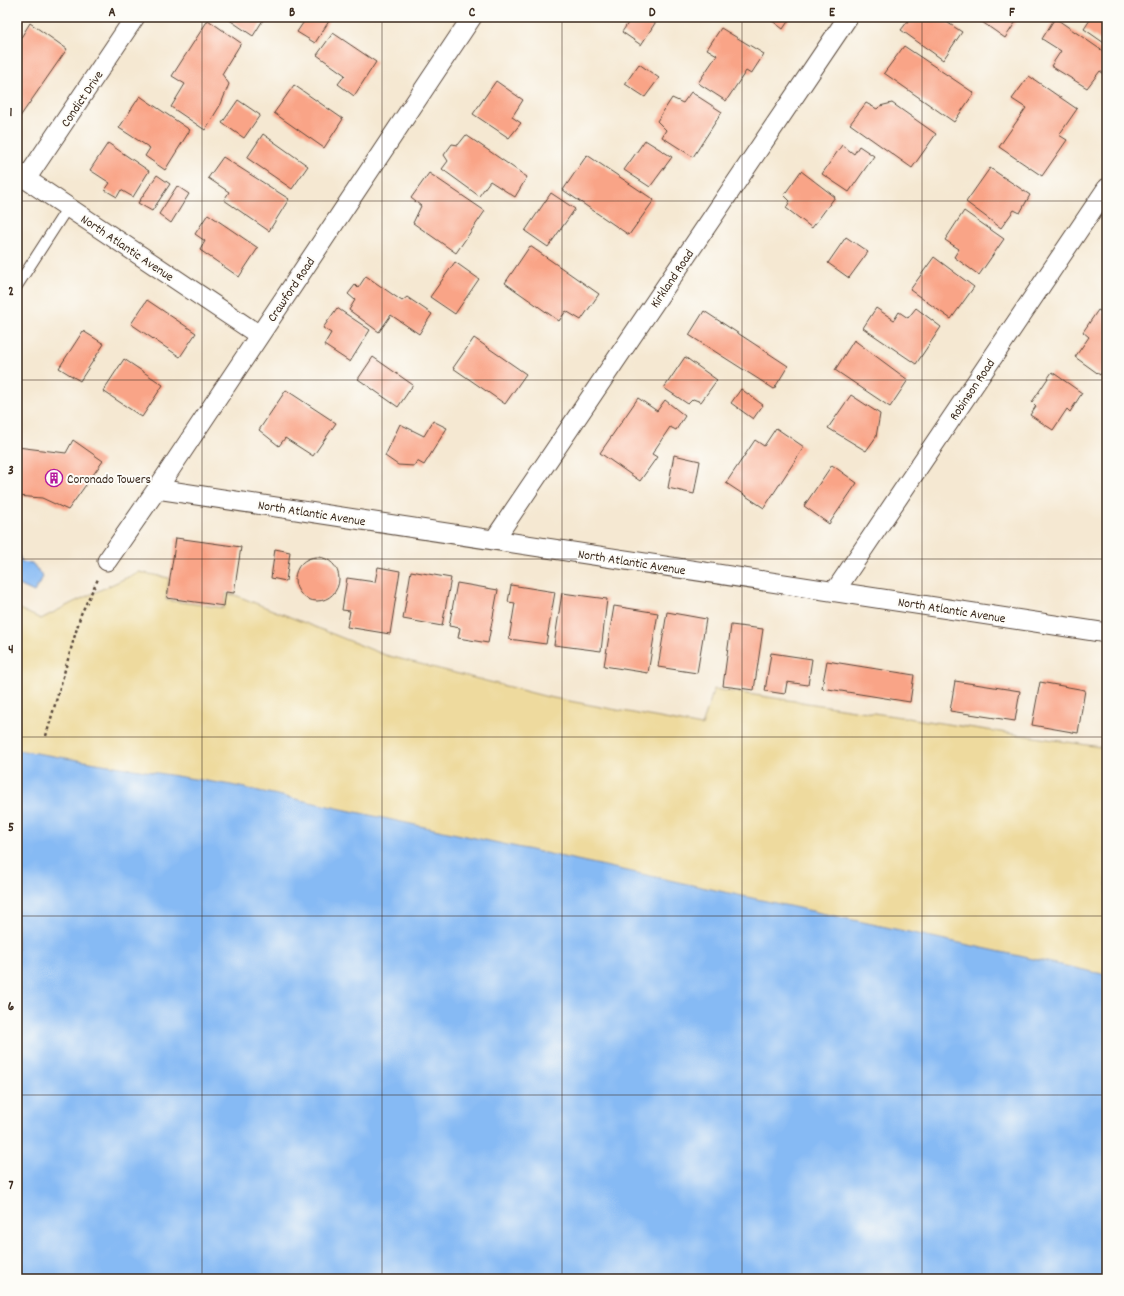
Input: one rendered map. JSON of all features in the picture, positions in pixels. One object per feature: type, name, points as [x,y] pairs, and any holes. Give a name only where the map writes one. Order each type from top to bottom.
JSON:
[{"type":"street","name":"Condict Drive","points":[[22,176],[135,17]]},
{"type":"street","name":"Crawford Road","points":[[107,561],[157,489],[472,17]]},
{"type":"street","name":"Kirkland Road","points":[[494,540],[848,17]]},
{"type":"street","name":"North Atlantic Avenue","points":[[22,176],[259,335]]},
{"type":"street","name":"Robinson Road","points":[[835,591],[1107,188]]},
{"type":"street","name":"North Atlantic Avenue","points":[[157,489],[1107,633]]},
{"type":"lane","points":[[17,286],[68,207]]},
{"type":"path","points":[[46,736],[81,614],[107,561]]},
{"type":"sand","points":[[139,572],[169,578],[166,600],[224,608],[226,594],[235,595],[385,655],[548,697],[702,726],[714,689],[1107,748],[1107,1279],[17,1279],[17,608],[41,619]]},
{"type":"water","points":[[17,552],[22,562],[32,563],[43,577],[34,592],[17,584]]},
{"type":"water","points":[[17,750],[231,785],[1107,975],[1107,1279],[17,1279]]},
{"type":"building","points":[[225,17],[265,17],[253,36]]},
{"type":"building","points":[[307,17],[331,18],[315,43],[297,32]]},
{"type":"building","points":[[632,17],[659,17],[641,45],[622,32]]},
{"type":"building","points":[[767,17],[791,17],[783,29]]},
{"type":"building","points":[[911,17],[939,17],[962,32],[943,60],[901,30]]},
{"type":"building","points":[[975,17],[1019,17],[1005,38]]},
{"type":"building","points":[[1092,17],[1107,17],[1107,45],[1084,29]]},
{"type":"building","points":[[1055,18],[1107,54],[1107,76],[1100,71],[1087,88],[1051,66],[1061,51],[1042,39]]},
{"type":"building","points":[[208,20],[241,43],[222,74],[229,84],[221,104],[205,130],[171,107],[185,84],[172,76]]},
{"type":"building","points":[[30,23],[67,49],[17,121],[17,44]]},
{"type":"building","points":[[721,28],[764,54],[751,74],[746,71],[726,101],[698,83],[717,55],[707,49]]},
{"type":"building","points":[[333,33],[376,62],[354,96],[338,84],[345,75],[317,55]]},
{"type":"building","points":[[904,46],[974,93],[954,122],[884,73]]},
{"type":"building","points":[[639,64],[659,78],[645,97],[625,84]]},
{"type":"building","points":[[1029,76],[1077,109],[1059,135],[1067,140],[1042,176],[999,147],[1026,108],[1012,99]]},
{"type":"building","points":[[496,81],[523,100],[512,117],[521,123],[509,138],[473,114]]},
{"type":"building","points":[[294,85],[343,119],[324,148],[274,113]]},
{"type":"building","points":[[691,92],[722,112],[693,157],[662,137],[666,130],[657,121],[672,98],[683,103]]},
{"type":"building","points":[[140,96],[190,130],[165,170],[145,156],[150,148],[119,128]]},
{"type":"building","points":[[238,100],[260,115],[244,138],[222,123]]},
{"type":"building","points":[[866,103],[877,109],[880,106],[892,103],[936,134],[912,168],[850,124]]},
{"type":"building","points":[[263,134],[308,166],[292,189],[247,158]]},
{"type":"building","points":[[466,135],[527,177],[515,197],[490,181],[479,196],[442,169],[448,161],[444,155],[452,144],[458,145]]},
{"type":"building","points":[[645,140],[672,157],[650,187],[624,170]]},
{"type":"building","points":[[108,143],[149,171],[133,197],[121,190],[117,197],[105,190],[110,183],[90,170]]},
{"type":"building","points":[[842,145],[854,154],[859,146],[874,156],[849,192],[822,174]]},
{"type":"building","points":[[587,155],[654,200],[629,235],[563,190]]},
{"type":"building","points":[[223,157],[289,199],[269,231],[224,200],[229,192],[208,178]]},
{"type":"building","points":[[990,168],[1030,195],[1020,213],[1014,210],[1001,228],[966,202]]},
{"type":"building","points":[[801,171],[835,197],[812,228],[786,208],[790,201],[784,195]]},
{"type":"building","points":[[429,173],[485,211],[456,253],[413,223],[421,206],[411,198]]},
{"type":"building","points":[[157,175],[170,184],[152,211],[138,203]]},
{"type":"building","points":[[177,186],[189,194],[171,223],[159,214]]},
{"type":"building","points":[[551,193],[575,209],[548,247],[525,231]]},
{"type":"building","points":[[964,211],[1004,239],[979,275],[954,257],[959,249],[945,240]]},
{"type":"building","points":[[208,214],[258,248],[239,277],[200,250],[205,241],[195,234]]},
{"type":"building","points":[[846,237],[868,252],[849,278],[828,263]]},
{"type":"building","points":[[530,246],[599,294],[581,320],[566,311],[559,321],[505,283]]},
{"type":"building","points":[[934,257],[974,287],[951,319],[910,290]]},
{"type":"building","points":[[455,262],[479,279],[455,314],[430,297]]},
{"type":"building","points":[[366,276],[402,301],[407,297],[432,314],[419,334],[391,315],[379,332],[349,310],[355,300],[348,294],[355,285],[358,288]]},
{"type":"building","points":[[147,300],[196,333],[180,357],[131,324]]},
{"type":"building","points":[[337,308],[370,330],[350,362],[324,345],[331,333],[323,328]]},
{"type":"building","points":[[876,308],[894,320],[899,312],[908,318],[916,308],[941,327],[916,364],[863,328]]},
{"type":"building","points":[[1098,310],[1107,315],[1107,365],[1100,375],[1075,357],[1089,337],[1083,332]]},
{"type":"building","points":[[704,311],[788,366],[774,389],[689,335]]},
{"type":"building","points":[[83,331],[104,344],[80,381],[59,368]]},
{"type":"building","points":[[474,338],[526,374],[505,404],[453,368]]},
{"type":"building","points":[[854,340],[908,380],[890,407],[835,370]]},
{"type":"building","points":[[373,357],[413,385],[398,407],[358,379]]},
{"type":"building","points":[[685,357],[717,380],[701,402],[693,399],[688,404],[664,388]]},
{"type":"building","points":[[124,359],[163,385],[142,417],[103,391]]},
{"type":"building","points":[[1052,372],[1082,393],[1070,412],[1067,409],[1053,430],[1030,415],[1036,406],[1032,402]]},
{"type":"building","points":[[741,389],[763,405],[753,419],[731,403]]},
{"type":"building","points":[[286,390],[336,423],[313,456],[285,438],[279,446],[259,430]]},
{"type":"building","points":[[851,395],[880,414],[876,437],[866,451],[828,428]]},
{"type":"building","points":[[638,398],[657,411],[665,400],[685,416],[676,430],[670,427],[652,454],[657,457],[640,481],[600,453]]},
{"type":"building","points":[[433,421],[447,428],[424,465],[417,461],[414,466],[398,465],[385,456],[400,424],[424,436]]},
{"type":"building","points":[[776,428],[804,447],[764,508],[726,483],[755,440],[764,446]]},
{"type":"building","name":"Coronado Towers","points":[[73,440],[103,461],[68,510],[42,498],[17,496],[17,447],[66,453]]},
{"type":"building","points":[[674,455],[700,461],[694,494],[668,488]]},
{"type":"building","points":[[832,465],[857,483],[829,524],[804,506]]},
{"type":"building","points":[[176,538],[241,547],[234,593],[226,592],[224,606],[167,598]]},
{"type":"building","points":[[275,549],[290,552],[286,581],[271,578]]},
{"type":"building","points":[[313,557],[321,557],[326,558],[333,563],[338,570],[338,588],[333,595],[326,600],[313,601],[305,598],[298,591],[295,583],[295,575],[298,567],[305,560]]},
{"type":"building","points":[[378,567],[400,571],[390,634],[347,627],[350,611],[342,610],[347,578],[375,582]]},
{"type":"building","points":[[411,571],[451,578],[442,626],[403,619]]},
{"type":"building","points":[[457,583],[498,590],[488,643],[458,638],[460,628],[449,626]]},
{"type":"building","points":[[511,585],[555,592],[546,644],[509,639],[515,603],[508,602]]},
{"type":"building","points":[[562,593],[607,599],[601,651],[554,645]]},
{"type":"building","points":[[614,606],[658,613],[648,673],[604,666]]},
{"type":"building","points":[[667,612],[706,619],[697,673],[658,667]]},
{"type":"building","points":[[731,625],[763,629],[754,690],[723,686]]},
{"type":"building","points":[[771,653],[812,659],[808,685],[787,682],[785,694],[765,691]]},
{"type":"building","points":[[827,661],[914,675],[910,702],[822,688]]},
{"type":"building","points":[[955,681],[1020,691],[1015,721],[950,711]]},
{"type":"building","points":[[1040,682],[1085,690],[1078,733],[1032,725]]},
{"type":"place","name":"Coronado Towers","points":[[54,478]]}]
